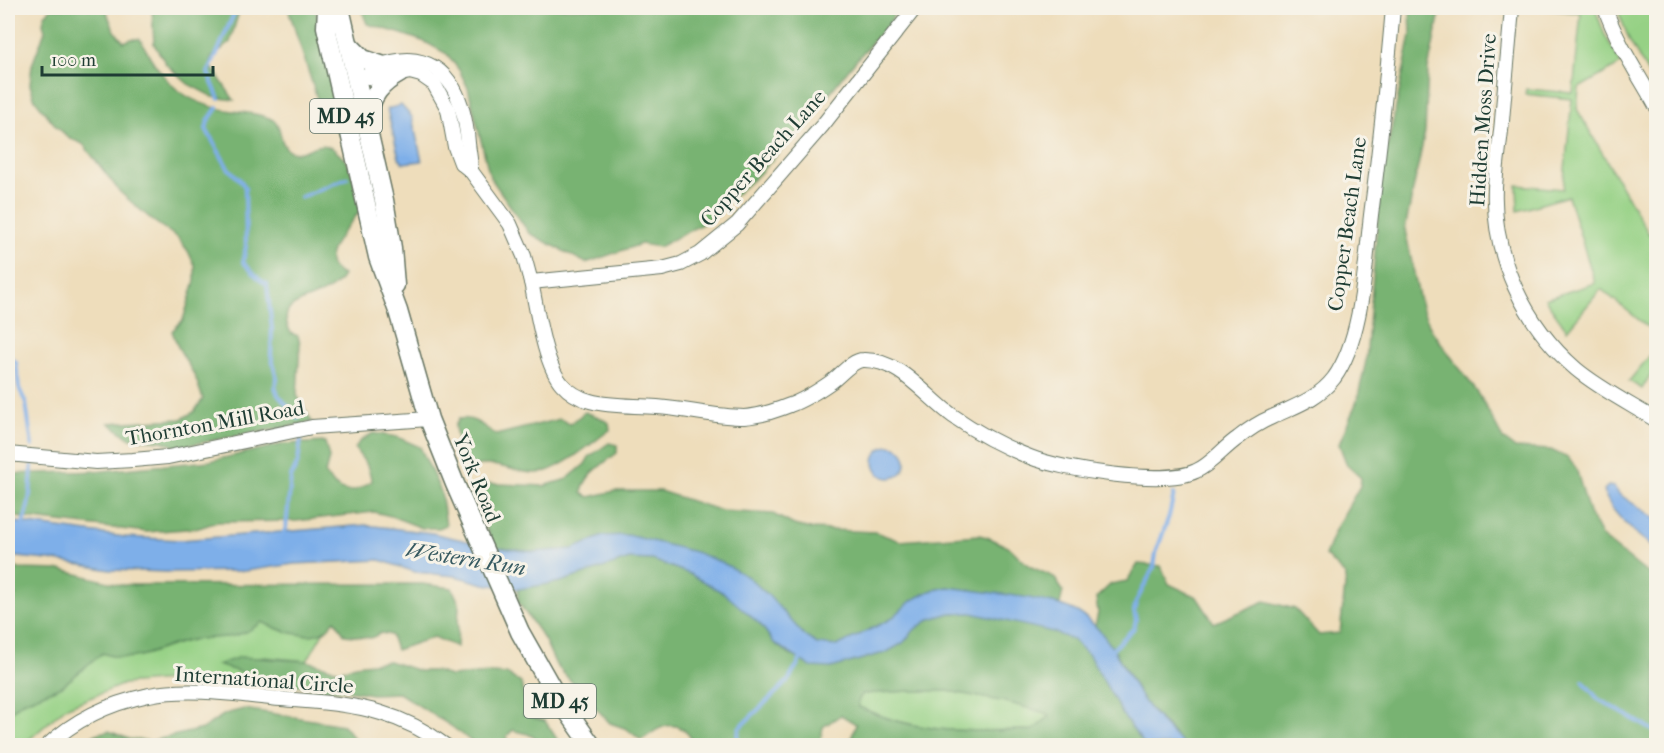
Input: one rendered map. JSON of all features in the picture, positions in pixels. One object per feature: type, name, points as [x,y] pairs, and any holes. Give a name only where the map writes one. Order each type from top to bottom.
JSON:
[{"type":"main road","points":[[329,8],[342,56],[356,75],[351,98],[370,179],[366,204]]},
{"type":"main road","name":"York Road","points":[[329,8],[326,27],[378,257],[398,311],[429,419],[504,599],[537,664],[592,746]]},
{"type":"main road","name":"York Road","points":[[340,8],[384,200],[392,248],[398,311]]},
{"type":"main road","points":[[349,45],[363,59],[381,65]]},
{"type":"main road","points":[[366,122],[374,94],[383,84],[400,73]]},
{"type":"street","name":"Copper Beach Lane","points":[[531,282],[662,269],[681,264],[700,254],[745,215],[822,126],[915,8]]},
{"type":"street","name":"Copper Beach Lane","points":[[356,75],[366,69],[394,61],[409,60],[438,70],[449,94],[448,109],[454,147],[461,163],[471,171],[510,224],[524,256],[548,358],[560,382],[571,393],[599,403],[660,407],[729,416],[760,415],[804,399],[830,383],[858,360],[865,360],[882,363],[900,372],[953,416],[986,436],[1030,457],[1057,466],[1099,472],[1158,477],[1180,476],[1195,471],[1251,429],[1314,398],[1333,378],[1345,359],[1360,309],[1393,8]]},
{"type":"street","name":"Hidden Moss Drive","points":[[1512,8],[1495,190],[1497,224],[1502,251],[1511,279],[1536,326],[1556,350],[1577,370],[1656,420]]},
{"type":"street","points":[[1605,8],[1623,49],[1656,106]]},
{"type":"street","name":"Copper Beach Lane","points":[[356,75],[375,78],[410,72],[421,75],[449,94]]},
{"type":"street","name":"Thornton Mill Road","points":[[8,454],[96,462],[133,460],[168,457],[312,427],[429,419]]},
{"type":"street","name":"International Circle","points":[[47,746],[67,728],[105,708],[151,695],[178,692],[217,693],[380,712],[409,723],[446,746]]},
{"type":"green space","points":[[52,8],[106,8],[117,35],[124,42],[140,39],[166,79],[187,96],[215,108],[269,118],[278,126],[282,142],[287,149],[300,152],[325,145],[343,157],[347,163],[360,211],[341,235],[331,254],[330,262],[334,269],[343,275],[326,291],[294,305],[288,311],[286,320],[291,333],[298,336],[300,344],[297,395],[312,422],[177,447],[162,441],[129,438],[109,423],[181,419],[194,412],[203,399],[195,376],[178,347],[172,331],[183,320],[195,281],[195,266],[188,251],[178,238],[152,220],[120,192],[83,144],[69,138],[35,100],[30,85],[32,65],[45,31],[43,23],[45,15]]},
{"type":"green space","points":[[152,8],[240,8],[230,42],[211,58],[211,66],[234,100],[213,97],[188,84],[166,64],[154,44]]},
{"type":"green space","points":[[288,8],[315,8],[344,139],[322,114]]},
{"type":"green space","points":[[361,8],[896,8],[891,21],[851,66],[801,129],[758,175],[704,223],[659,247],[641,244],[586,263],[529,233],[490,177],[468,88],[459,70],[447,54],[425,42],[367,24]]},
{"type":"green space","points":[[1410,8],[1441,8],[1428,69],[1425,132],[1405,229],[1421,307],[1432,331],[1480,396],[1503,439],[1515,448],[1551,450],[1568,458],[1576,468],[1589,513],[1602,537],[1656,578],[1656,745],[1184,745],[1145,703],[1113,648],[1095,626],[1098,613],[1096,598],[1111,584],[1127,581],[1138,564],[1161,566],[1169,584],[1197,597],[1214,623],[1265,601],[1295,609],[1319,635],[1340,633],[1346,576],[1325,555],[1336,528],[1360,486],[1361,478],[1347,465],[1339,444],[1357,401],[1366,361],[1381,179],[1411,35]]},
{"type":"green space","points":[[1534,8],[1558,10],[1559,8],[1592,8],[1596,11],[1604,33],[1621,64],[1579,88],[1577,109],[1649,234],[1656,231],[1656,334],[1601,289],[1567,330],[1545,299],[1595,283],[1568,196],[1518,211],[1517,185],[1563,189],[1572,99],[1525,94],[1526,89],[1573,93],[1581,13]]},
{"type":"green space","points":[[1617,8],[1656,8],[1656,87],[1630,42]]},
{"type":"green space","points":[[1656,348],[1656,365],[1642,389],[1629,381]]},
{"type":"green space","points":[[585,412],[609,423],[610,430],[555,468],[531,473],[497,466],[471,465],[460,460],[455,426],[459,419],[474,421],[496,435],[560,419],[570,424]]},
{"type":"green space","points":[[373,433],[397,437],[420,447],[441,492],[446,525],[439,528],[422,528],[374,512],[296,521],[217,522],[199,528],[147,532],[8,516],[8,474],[102,471],[210,461],[284,444],[325,442],[329,458],[325,474],[336,486],[352,491],[372,481],[367,465],[355,449],[359,442]]},
{"type":"green space","points":[[609,443],[617,445],[617,453],[595,470],[586,481],[582,493],[589,497],[615,491],[660,491],[722,511],[773,514],[794,525],[811,529],[875,532],[900,541],[979,535],[1010,548],[1029,566],[1054,577],[1063,591],[1060,604],[948,587],[930,591],[911,601],[891,619],[837,646],[817,644],[804,635],[768,595],[748,577],[603,536],[573,549],[534,552],[493,547],[476,498],[475,490],[479,483],[544,486],[567,479],[585,464],[589,457]]},
{"type":"green space","points":[[629,559],[653,560],[690,574],[724,593],[761,625],[774,643],[790,655],[831,668],[887,652],[903,643],[915,629],[930,619],[950,613],[972,613],[1053,631],[1073,640],[1089,655],[1126,720],[1145,745],[849,745],[856,724],[841,715],[823,727],[820,745],[693,745],[686,732],[674,726],[660,728],[641,740],[627,729],[610,723],[556,665],[544,639],[518,602],[518,589],[560,582]],"holes":[[[948,691],[1006,702],[1050,716],[1033,730],[966,731],[902,723],[859,707],[858,702],[862,694]]]},
{"type":"green space","points":[[8,564],[19,569],[62,570],[120,585],[422,584],[452,588],[459,603],[457,647],[434,637],[396,650],[391,635],[381,633],[371,638],[345,635],[335,620],[324,631],[309,635],[284,631],[262,622],[234,636],[187,641],[136,657],[115,657],[102,653],[62,686],[22,702],[8,714],[8,596],[15,595],[8,591]]},
{"type":"green space","points":[[262,621],[292,633],[324,631],[307,661],[265,657],[218,665],[266,680],[181,679],[124,684],[65,708],[23,745],[8,745],[8,714],[22,702],[62,686],[103,653],[115,657],[136,657],[188,641],[235,635]]},
{"type":"green space","points":[[240,657],[307,661],[340,671],[355,665],[389,661],[419,671],[435,671],[450,676],[507,674],[521,683],[526,708],[523,715],[545,721],[559,742],[546,745],[528,734],[513,730],[506,737],[511,745],[476,745],[399,693],[372,694],[319,689],[266,680],[217,665]]},
{"type":"green space","points":[[948,691],[1006,702],[1047,713],[1050,716],[1033,730],[966,731],[903,723],[859,707],[857,702],[862,694]]},
{"type":"green space","points":[[244,709],[343,725],[360,745],[78,745],[98,733],[109,731],[129,739],[151,741],[202,729],[225,714]]},
{"type":"water","points":[[401,105],[412,117],[422,161],[403,163],[399,158],[387,109]]},
{"type":"water","points":[[890,446],[901,451],[906,462],[901,473],[890,478],[879,473],[874,462],[879,451]]},
{"type":"water","points":[[1608,486],[1614,487],[1619,494],[1656,519],[1656,548],[1641,538],[1617,515],[1606,498],[1604,490]]},
{"type":"water","name":"Western Run","points":[[8,521],[125,537],[181,540],[366,525],[432,533],[493,547],[534,552],[573,549],[603,536],[628,535],[695,552],[723,563],[748,577],[768,595],[804,635],[817,644],[837,646],[891,619],[911,601],[930,591],[948,587],[1035,599],[1067,607],[1090,621],[1116,653],[1148,707],[1184,745],[1145,745],[1126,720],[1089,655],[1073,640],[1053,632],[972,613],[950,613],[930,619],[915,629],[903,643],[887,652],[831,668],[811,667],[774,643],[761,625],[724,593],[690,574],[653,560],[629,559],[560,582],[518,589],[484,584],[455,576],[415,572],[380,560],[294,564],[245,571],[110,570],[58,561],[8,556]]},
{"type":"waterway","points":[[219,99],[208,73],[237,8]]},
{"type":"waterway","points":[[217,108],[208,121],[206,129],[228,168],[245,187],[246,246],[243,262],[267,284],[272,329],[271,355],[277,379],[275,387],[278,395],[298,418]]},
{"type":"waterway","points":[[301,197],[347,178]]},
{"type":"waterway","points":[[8,356],[16,362],[19,388],[26,403],[32,446]]},
{"type":"waterway","points":[[282,536],[286,528],[291,477],[298,462],[301,438]]},
{"type":"waterway","points":[[22,526],[31,489],[32,465]]},
{"type":"waterway","points":[[1110,652],[1134,628],[1136,602],[1154,567],[1174,494]]},
{"type":"waterway","points":[[736,746],[739,728],[788,681],[802,657]]},
{"type":"waterway","points":[[1583,681],[1598,699],[1656,732]]}]
